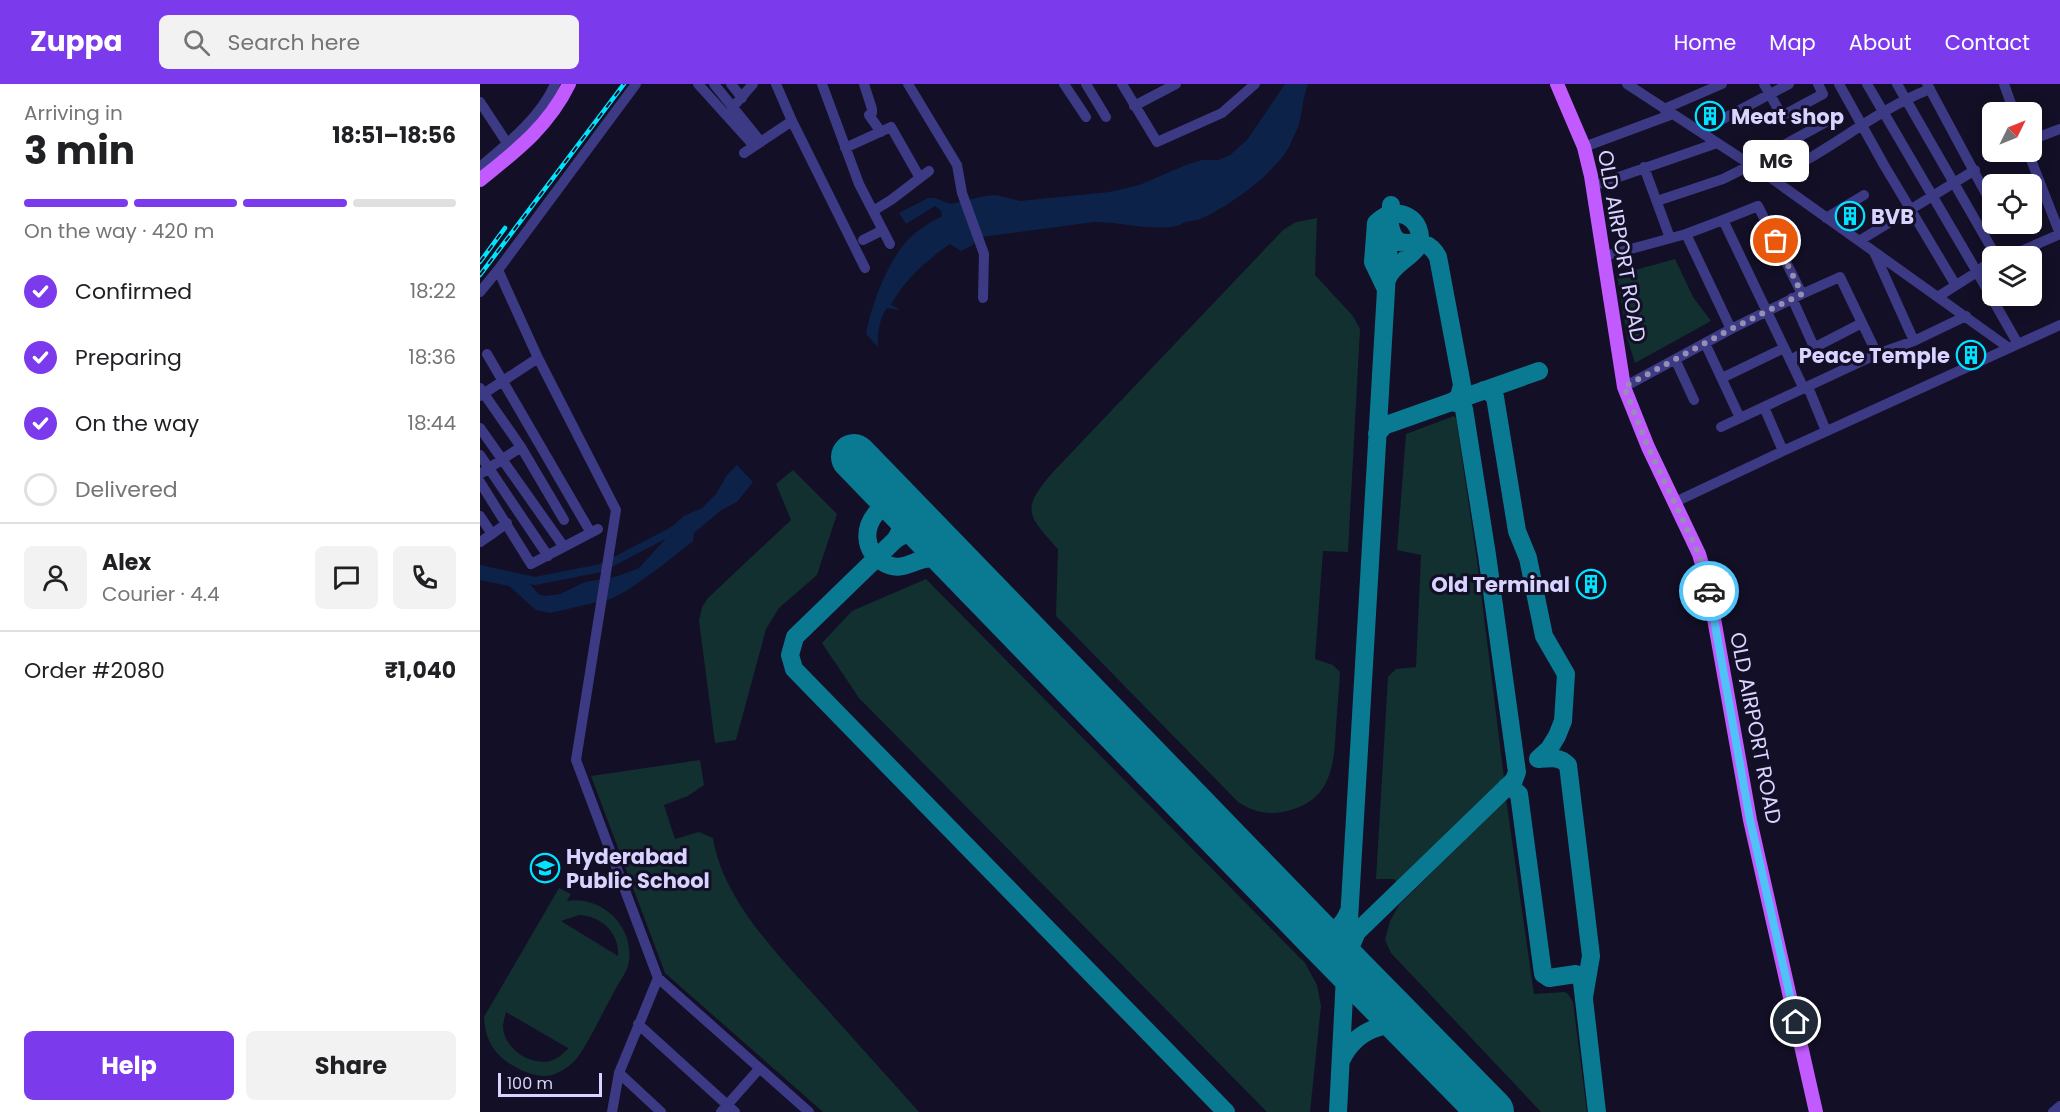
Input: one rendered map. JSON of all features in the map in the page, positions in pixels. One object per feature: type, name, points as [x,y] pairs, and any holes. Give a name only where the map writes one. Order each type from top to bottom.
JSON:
[{"type":"main road","points":[[480,173],[530,132],[566,84]]},
{"type":"main road","points":[[480,180],[535,134],[557,106],[566,84]]},
{"type":"main road","name":"OLD AIRPORT ROAD","points":[[1557,84],[1584,147],[1593,186],[1624,387],[1673,503],[1699,554],[1708,585],[1750,820],[1816,1112]]},
{"type":"street","points":[[480,167],[531,118],[555,84]]},
{"type":"street","points":[[480,186],[543,131],[559,112],[574,84]]},
{"type":"street","points":[[480,292],[636,84]]},
{"type":"street","points":[[698,84],[757,144]]},
{"type":"street","points":[[714,84],[757,144]]},
{"type":"street","points":[[731,84],[742,98]]},
{"type":"street","points":[[776,84],[865,268]]},
{"type":"street","points":[[822,84],[859,184],[890,244]]},
{"type":"street","points":[[864,84],[872,109],[869,115],[881,132]]},
{"type":"street","points":[[908,84],[957,165],[962,193],[984,254],[983,298]]},
{"type":"street","points":[[1064,84],[1086,117]]},
{"type":"street","points":[[1086,84],[1106,117]]},
{"type":"street","points":[[1122,84],[1158,142],[1222,113],[1255,84]]},
{"type":"street","points":[[1134,106],[1176,84]]},
{"type":"street","points":[[1627,84],[1771,178],[1966,316],[2013,346]]},
{"type":"street","points":[[1584,147],[1668,111],[1722,84]]},
{"type":"street","points":[[1764,84],[1782,116],[1824,94],[1818,84]]},
{"type":"street","points":[[1700,131],[1789,84]]},
{"type":"street","points":[[1839,84],[1955,284]]},
{"type":"street","points":[[1867,84],[1977,272],[2013,346]]},
{"type":"street","points":[[1897,84],[1990,246]]},
{"type":"street","points":[[2004,84],[2010,102]]},
{"type":"street","points":[[732,108],[752,85]]},
{"type":"street","points":[[1771,178],[1928,86],[1982,184]]},
{"type":"street","points":[[480,102],[484,116],[507,143]]},
{"type":"street","points":[[1657,201],[1723,179],[1837,116]]},
{"type":"street","points":[[744,153],[792,121]]},
{"type":"street","points":[[845,148],[891,127],[920,178]]},
{"type":"street","points":[[2042,136],[2060,129]]},
{"type":"street","points":[[1593,186],[1718,143]]},
{"type":"street","points":[[2032,162],[2060,234],[2033,246]]},
{"type":"street","points":[[1644,167],[1670,237]]},
{"type":"street","points":[[1859,241],[1975,170]]},
{"type":"street","points":[[873,211],[929,171]]},
{"type":"street","points":[[1826,218],[1864,195]]},
{"type":"street","points":[[1605,256],[1686,234],[1758,206],[1797,296],[1814,347]]},
{"type":"street","points":[[1723,220],[1826,431]]},
{"type":"street","points":[[863,240],[883,230]]},
{"type":"street","points":[[1686,234],[1731,329]]},
{"type":"street","points":[[1874,251],[1914,341]]},
{"type":"street","points":[[1939,296],[1982,268]]},
{"type":"street","points":[[498,270],[538,358],[616,510],[576,760],[658,978],[809,1112]]},
{"type":"street","points":[[1624,387],[1766,311],[1840,277],[1877,354]]},
{"type":"street","points":[[1721,426],[1966,316]]},
{"type":"street","points":[[1790,360],[1862,323]]},
{"type":"street","points":[[1673,503],[2060,325]]},
{"type":"street","points":[[1705,343],[1740,418]]},
{"type":"street","points":[[1722,378],[1784,348]]},
{"type":"street","points":[[480,482],[531,564],[594,531],[487,354]]},
{"type":"street","points":[[538,358],[503,381],[481,392],[521,447],[564,520]]},
{"type":"street","points":[[1675,359],[1694,400]]},
{"type":"street","points":[[1764,407],[1783,451]]},
{"type":"street","points":[[480,428],[564,547]]},
{"type":"street","points":[[485,471],[521,447]]},
{"type":"street","points":[[480,455],[485,471],[522,517],[548,556]]},
{"type":"street","points":[[480,516],[492,534]]},
{"type":"street","points":[[480,542],[522,517]]},
{"type":"street","points":[[612,1112],[619,1073],[658,978]]},
{"type":"street","points":[[638,1024],[728,1110],[759,1069]]},
{"type":"street","points":[[619,1073],[661,1112]]},
{"type":"street","points":[[2053,1112],[2060,1106]]},
{"type":"green space","points":[[1317,218],[1315,275],[1353,316],[1360,329],[1348,552],[1323,551],[1315,659],[1333,665],[1340,672],[1334,754],[1328,778],[1315,797],[1305,805],[1291,810],[1270,813],[1251,809],[1238,802],[1056,616],[1058,549],[1034,519],[1032,504],[1043,484],[1054,471],[1283,230],[1296,222]]},
{"type":"green space","points":[[1675,259],[1693,297],[1711,321],[1635,363],[1627,337],[1617,275]]},
{"type":"green space","points":[[1454,416],[1477,560],[1504,778],[1397,882],[1394,879],[1376,879],[1388,677],[1396,669],[1416,667],[1421,555],[1397,550],[1406,434]]},
{"type":"green space","points":[[793,470],[837,514],[817,575],[779,608],[766,629],[736,740],[715,743],[699,621],[702,607],[708,598],[791,520],[776,484]]},
{"type":"green space","points":[[926,579],[1305,963],[1317,985],[1321,1006],[1310,1112],[1267,1112],[859,698],[822,643],[852,611]]},
{"type":"green space","points":[[700,760],[704,785],[688,796],[664,805],[675,839],[699,832],[713,838],[719,862],[729,885],[757,929],[919,1112],[823,1112],[665,973],[591,776]]},
{"type":"green space","points":[[1506,799],[1534,994],[1565,992],[1573,1002],[1587,1112],[1541,1112],[1391,953],[1385,940],[1390,921],[1399,905]]},
{"type":"green space","points":[[559,888],[571,894],[567,901],[593,903],[614,917],[622,928],[629,952],[627,969],[582,1051],[564,1069],[553,1075],[541,1076],[523,1071],[505,1061],[488,1039],[484,1017]],"holes":[[[579,915],[595,919],[608,927],[616,940],[618,956],[561,921]],[[506,1012],[568,1048],[568,1049],[559,1057],[545,1062],[520,1055],[508,1043],[505,1035],[503,1025]]]},
{"type":"water","points":[[1285,84],[1308,84],[1299,123],[1290,145],[1274,167],[1223,207],[1198,220],[1177,226],[1146,227],[1094,222],[982,237],[961,251],[950,244],[902,287],[891,305],[898,310],[887,308],[879,327],[878,347],[866,334],[877,294],[897,254],[914,234],[942,216],[941,211],[935,206],[906,224],[899,213],[928,198],[951,204],[996,195],[1020,201],[1110,192],[1139,185],[1202,160],[1218,160],[1230,155],[1247,140]]},
{"type":"water","points":[[737,465],[753,482],[737,502],[720,511],[694,533],[693,541],[659,568],[611,599],[550,613],[536,610],[509,586],[480,580],[480,571],[523,581],[531,585],[538,594],[545,596],[560,594],[585,582],[618,576],[639,568],[669,535],[669,529],[684,516],[702,508],[716,494],[727,475]]},
{"type":"waterway","points":[[480,569],[535,581],[601,568],[676,529]]},
{"type":"taxiway","points":[[1355,974],[1349,958],[1348,937],[1391,205]]},
{"type":"taxiway","points":[[1385,287],[1373,262],[1376,223],[1387,215],[1401,214],[1409,217],[1417,225],[1419,244],[1415,251],[1396,266],[1387,280]]},
{"type":"taxiway","points":[[1390,225],[1398,241],[1425,244],[1432,248],[1438,257],[1462,385],[1459,397],[1452,402]]},
{"type":"taxiway","points":[[1377,434],[1389,424],[1539,371]]},
{"type":"taxiway","points":[[1484,390],[1495,397],[1517,531],[1528,558],[1544,636],[1566,674],[1563,721],[1549,749],[1538,759],[1557,759],[1568,765],[1591,956],[1584,997]]},
{"type":"taxiway","points":[[1452,402],[1460,404],[1464,409],[1517,772],[1514,780]]},
{"type":"taxiway","points":[[898,501],[902,512],[902,526],[895,540],[795,637],[790,655],[794,669],[1226,1112]]},
{"type":"taxiway","points":[[960,566],[932,521],[921,510],[908,503],[896,502],[884,506],[875,514],[869,526],[867,538],[871,550],[887,565],[898,567],[935,558],[950,562],[963,570]]},
{"type":"taxiway","points":[[895,540],[914,533],[934,539]]},
{"type":"taxiway","points":[[1350,948],[1357,932],[1514,780]]},
{"type":"taxiway","points":[[1506,787],[1511,787],[1519,794],[1543,974],[1549,978],[1576,974],[1582,982],[1597,1112]]},
{"type":"taxiway","points":[[1307,925],[1332,930],[1341,924],[1349,911]]},
{"type":"taxiway","points":[[1338,1112],[1345,976],[1340,959]]},
{"type":"taxiway","points":[[1342,1059],[1354,1041],[1382,1026],[1403,1028],[1413,1033]]},
{"type":"runway","points":[[854,457],[1491,1112]]},
{"type":"railway","points":[[480,275],[624,84]]},
{"type":"railway","points":[[480,262],[505,228]]},
{"type":"way so far","points":[[1709,591],[1699,554],[1673,503],[1624,387],[1731,329],[1802,294],[1776,241]]},
{"type":"place","name":"Meat shop","points":[[1710,116]]},
{"type":"place","name":"BVB","points":[[1850,216]]},
{"type":"place","name":"MG","points":[[1776,241]]},
{"type":"place","name":"Peace Temple","points":[[1971,355]]},
{"type":"place","name":"Old Terminal","points":[[1591,584]]},
{"type":"place","name":"Hyderabad Public School","points":[[545,868]]},
{"type":"route","points":[[1709,591],[1750,820],[1796,1022]]}]
